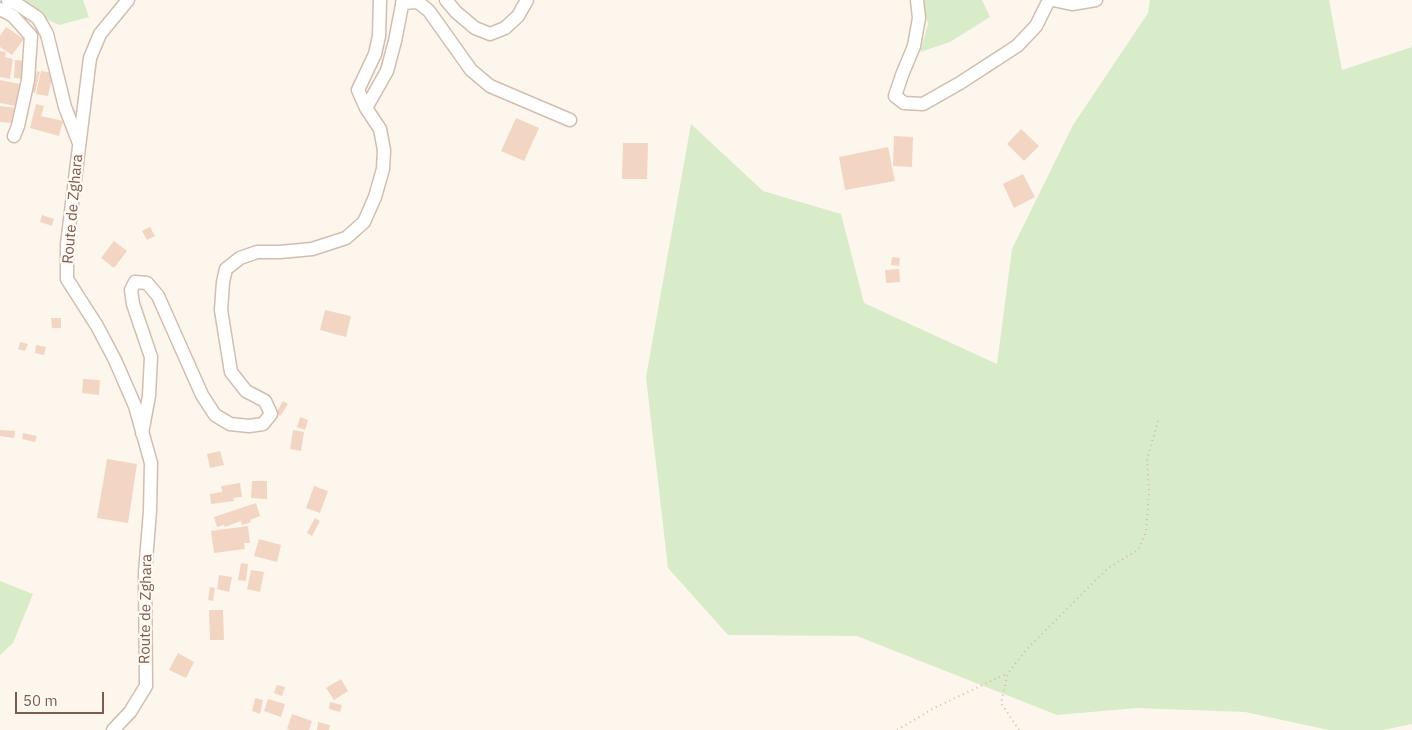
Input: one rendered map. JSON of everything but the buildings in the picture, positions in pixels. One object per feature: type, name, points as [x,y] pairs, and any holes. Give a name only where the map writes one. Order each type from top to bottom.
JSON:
[{"type":"street","points":[[8,0],[38,18],[47,34],[65,107],[80,146]]},
{"type":"street","name":"Route de Zghara","points":[[112,730],[130,712],[146,686],[145,573],[150,511],[151,463],[135,406],[115,360],[68,279],[67,244],[90,58],[100,34],[128,0]]},
{"type":"street","points":[[142,433],[149,396],[151,357],[133,304],[131,290],[135,282],[147,283],[158,296],[202,395],[214,415],[230,424],[249,426],[263,424],[271,414],[265,401],[246,391],[231,372],[221,310],[222,282],[226,269],[240,258],[257,252],[312,249],[346,238],[364,222],[375,197],[383,170],[384,150],[380,129],[366,108],[358,90],[375,54],[379,36],[380,0]]},
{"type":"street","points":[[446,0],[456,12],[475,28],[490,34],[505,28],[518,16],[527,0]]},
{"type":"street","points":[[917,0],[919,18],[914,46],[896,96],[904,103],[923,104],[960,83],[1017,46],[1036,26],[1049,0]]},
{"type":"street","points":[[1053,0],[1072,4],[1096,0]]},
{"type":"street","points":[[366,108],[387,71],[403,2],[418,2],[428,11],[471,70],[490,86],[570,120]]},
{"type":"street","points":[[0,9],[13,16],[32,36],[28,80],[14,136]]},
{"type":"path","points":[[897,730],[936,707],[1008,673],[1026,650],[1108,568],[1138,550],[1146,532],[1149,491],[1147,459],[1158,421]]},
{"type":"path","points":[[1008,673],[1002,703],[1019,730]]},
{"type":"green space","points":[[5,0],[83,0],[89,17],[59,25]]},
{"type":"green space","points":[[922,0],[982,0],[990,17],[950,42],[920,52],[928,24]]},
{"type":"green space","points":[[1150,0],[1329,0],[1342,70],[1412,47],[1412,724],[1383,730],[1329,730],[1245,712],[1137,708],[1057,715],[857,636],[728,635],[668,568],[646,377],[691,124],[763,191],[841,214],[864,303],[997,364],[1012,249],[1073,125],[1148,13]]},
{"type":"green space","points":[[0,581],[33,594],[13,643],[0,655]]}]
